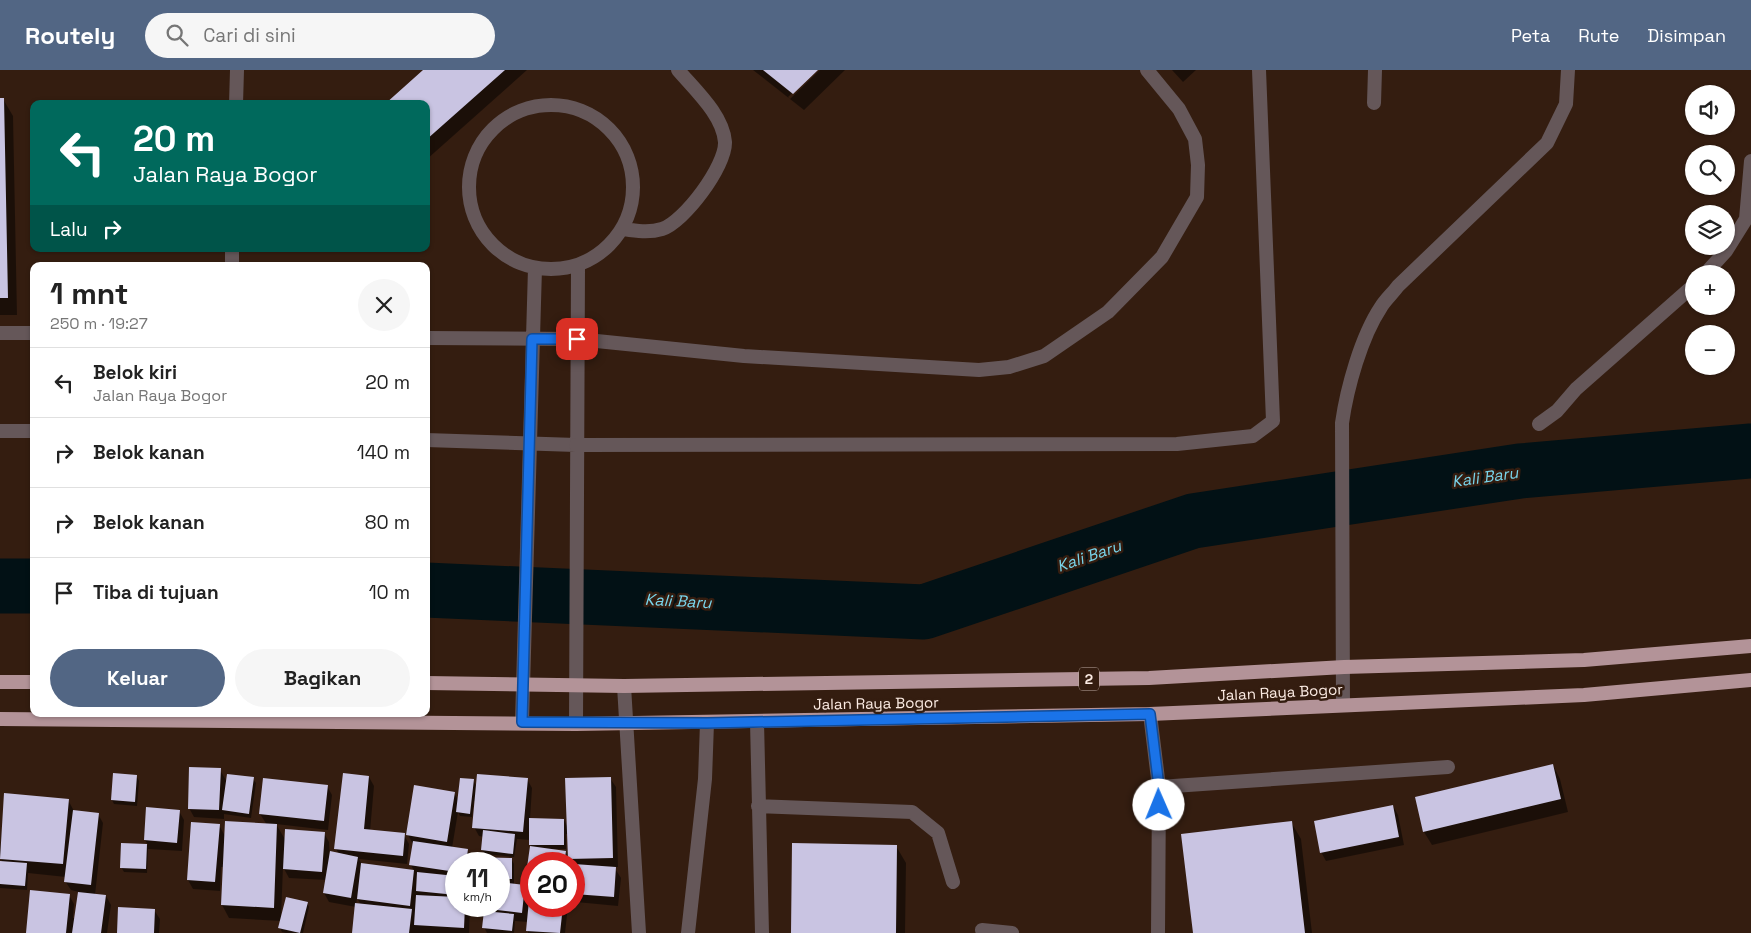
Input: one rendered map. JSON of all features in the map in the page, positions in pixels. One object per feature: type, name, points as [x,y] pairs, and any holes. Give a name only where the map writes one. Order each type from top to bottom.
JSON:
[{"type":"highway","name":"Jalan Raya Bogor","points":[[430,683],[624,686],[1149,678],[1344,667],[1584,660],[1751,646]]},
{"type":"highway","name":"Jalan Raya Bogor","points":[[0,719],[522,722],[576,724],[1150,714],[1584,695],[1751,680]]},
{"type":"highway","points":[[0,682],[30,682]]},
{"type":"street","points":[[236,100],[237,70]]},
{"type":"street","points":[[624,229],[648,231],[664,229],[708,185],[721,160],[725,143],[719,120],[678,70]]},
{"type":"street","points":[[430,338],[577,339],[744,356],[979,370],[1009,367],[1044,356],[1108,312],[1162,257],[1197,197],[1198,165],[1196,139],[1179,109],[1147,70]]},
{"type":"street","points":[[430,440],[576,445],[1177,444],[1254,436],[1273,422],[1259,70]]},
{"type":"street","points":[[1374,103],[1375,70]]},
{"type":"street","points":[[1343,705],[1342,423],[1344,405],[1366,338],[1380,308],[1398,286],[1547,143],[1566,104],[1568,70]]},
{"type":"street","points":[[546,104],[581,109],[611,129],[630,159],[634,195],[624,229],[604,252],[578,267],[535,268],[513,262],[486,239],[470,206],[470,170],[484,138],[511,114],[546,104]]},
{"type":"street","points":[[1713,265],[1726,251],[1746,219],[1751,161]]},
{"type":"street","points":[[576,724],[578,267]]},
{"type":"street","points":[[522,722],[527,476],[535,268]]},
{"type":"street","points":[[1539,424],[1558,411],[1576,389],[1685,293]]},
{"type":"street","points":[[0,332],[30,333]]},
{"type":"street","points":[[0,431],[30,432]]},
{"type":"street","points":[[624,686],[639,933]]},
{"type":"street","points":[[1150,714],[1159,787],[1158,933]]},
{"type":"street","points":[[757,722],[762,933]]},
{"type":"street","points":[[688,933],[705,779],[707,723]]},
{"type":"street","points":[[1159,787],[1448,767]]},
{"type":"street","points":[[758,806],[912,812],[938,833],[954,882]]},
{"type":"street","points":[[982,930],[1012,933]]},
{"type":"building","points":[[423,70],[505,70],[430,136],[430,100],[389,100]]},
{"type":"building","points":[[763,70],[818,70],[793,94]]},
{"type":"building","points":[[0,98],[4,98],[8,298],[0,298]]},
{"type":"building","points":[[1553,764],[1561,799],[1423,832],[1415,797]]},
{"type":"building","points":[[189,767],[221,768],[219,810],[188,809]]},
{"type":"building","points":[[113,773],[137,775],[135,802],[111,800]]},
{"type":"building","points":[[343,773],[369,776],[364,829],[405,833],[403,856],[334,849]]},
{"type":"building","points":[[227,774],[254,777],[249,814],[222,810]]},
{"type":"building","points":[[477,774],[528,778],[523,832],[472,828]]},
{"type":"building","points":[[611,777],[613,858],[585,859],[585,852],[568,852],[565,778]]},
{"type":"building","points":[[263,778],[328,785],[324,821],[259,814]]},
{"type":"building","points":[[460,778],[474,779],[470,814],[456,812]]},
{"type":"building","points":[[414,785],[455,792],[447,842],[406,835]]},
{"type":"building","points":[[4,793],[69,799],[63,864],[0,859]]},
{"type":"building","points":[[1393,805],[1399,837],[1320,853],[1314,821]]},
{"type":"building","points":[[146,807],[180,810],[177,843],[144,840]]},
{"type":"building","points":[[73,810],[99,813],[91,885],[64,882]]},
{"type":"building","points":[[529,818],[564,819],[564,845],[529,845]]},
{"type":"building","points":[[225,821],[277,824],[274,908],[221,905]]},
{"type":"building","points":[[1292,821],[1305,933],[1193,933],[1181,834]]},
{"type":"building","points":[[191,822],[220,824],[215,882],[187,880]]},
{"type":"building","points":[[285,829],[325,832],[322,872],[283,869]]},
{"type":"building","points":[[483,830],[515,834],[513,854],[510,852],[481,850]]},
{"type":"building","points":[[413,841],[468,849],[468,852],[445,852],[445,870],[409,865]]},
{"type":"building","points":[[121,843],[147,844],[146,869],[120,868]]},
{"type":"building","points":[[792,843],[897,845],[896,933],[791,933]]},
{"type":"building","points":[[530,846],[566,851],[566,852],[529,852]]},
{"type":"building","points":[[330,851],[358,857],[351,898],[323,893]]},
{"type":"building","points":[[510,858],[512,858],[512,879],[510,879]]},
{"type":"building","points":[[0,861],[27,863],[25,886],[0,884]]},
{"type":"building","points":[[361,863],[414,870],[410,906],[357,899]]},
{"type":"building","points":[[585,865],[616,867],[614,897],[585,895]]},
{"type":"building","points":[[417,872],[445,875],[445,894],[416,891]]},
{"type":"building","points":[[510,883],[520,884],[520,913],[510,912]]},
{"type":"building","points":[[30,890],[70,894],[66,933],[26,933]]},
{"type":"building","points":[[78,892],[106,895],[101,933],[72,933]]},
{"type":"building","points":[[416,895],[445,896],[445,917],[464,917],[464,928],[414,925]]},
{"type":"building","points":[[286,897],[308,902],[300,933],[278,928]]},
{"type":"building","points":[[355,903],[412,909],[409,933],[352,933]]},
{"type":"building","points":[[118,907],[155,909],[154,933],[117,933]]},
{"type":"building","points":[[510,914],[514,914],[512,931],[482,928],[483,917],[510,917]]},
{"type":"building","points":[[527,917],[562,917],[560,933],[526,931]]},
{"type":"waterway","name":"Kali Baru","points":[[430,590],[924,612],[1193,521],[1520,471],[1751,451]]},
{"type":"waterway","name":"Kali Baru","points":[[0,586],[30,586]]},
{"type":"route","points":[[577,339],[532,339],[522,722],[576,724],[707,723],[1150,714],[1157,766],[1159,805]]}]
